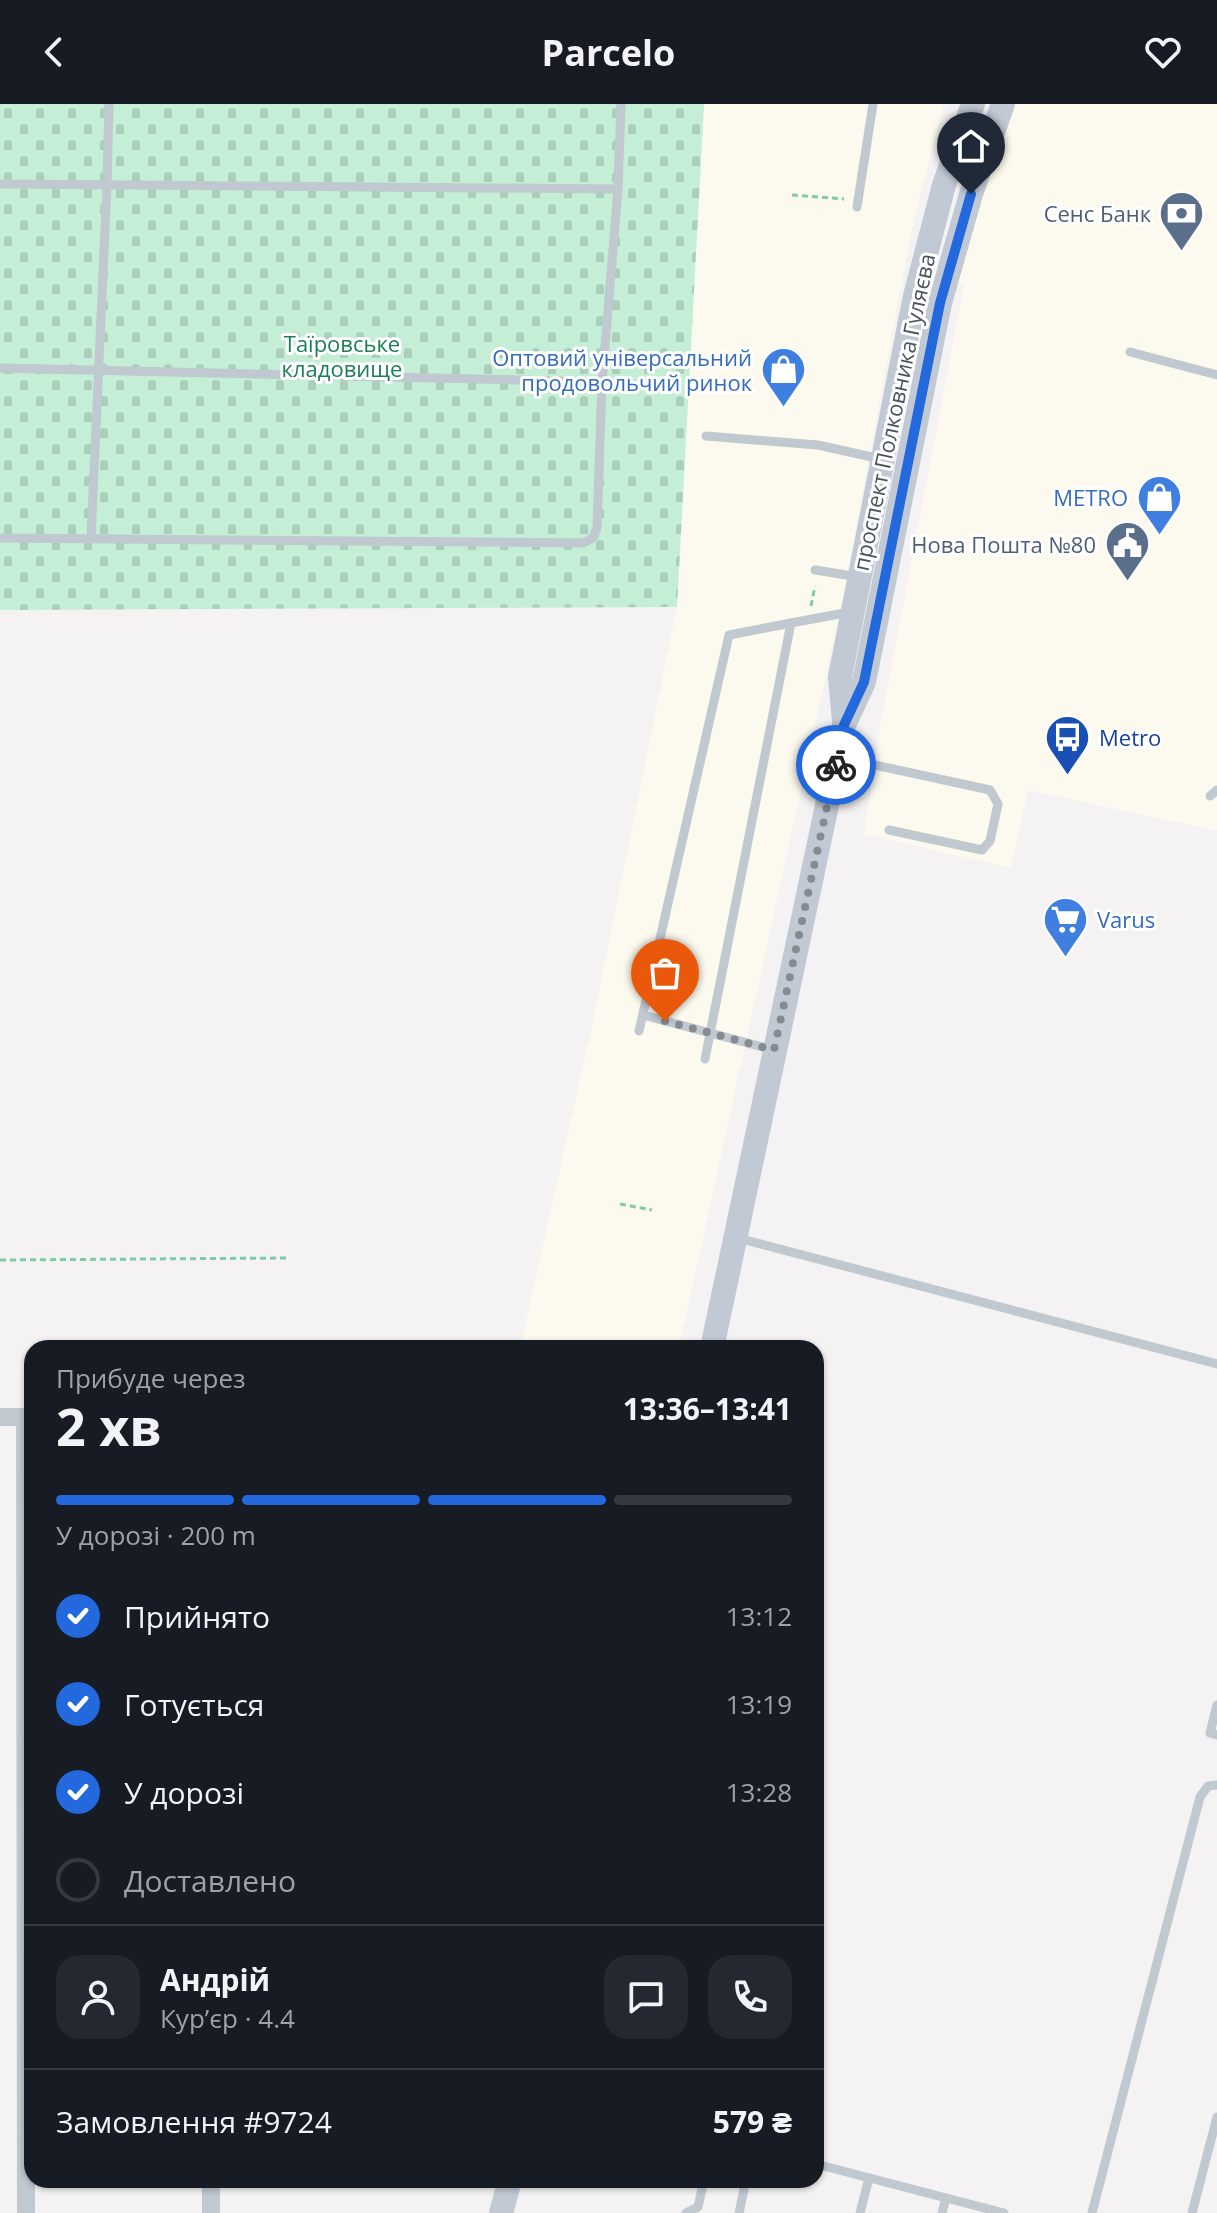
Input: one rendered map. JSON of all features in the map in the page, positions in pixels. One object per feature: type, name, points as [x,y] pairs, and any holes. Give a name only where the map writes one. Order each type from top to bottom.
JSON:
[{"type":"main road","name":"проспект Полковника Гуляєва","points":[[844,725],[840,677],[881,459],[915,296],[944,185],[973,104]]},
{"type":"main road","name":"проспект Полковника Гуляєва","points":[[714,1340],[844,725],[864,682],[940,303],[971,194],[1003,104]]},
{"type":"main road","points":[[501,2213],[508,2188]]},
{"type":"street","points":[[0,1417],[24,1417]]},
{"type":"street","points":[[26,2188],[26,2213]]},
{"type":"street","points":[[211,2188],[211,2213]]},
{"type":"lane","points":[[91,538],[109,104]]},
{"type":"lane","points":[[0,538],[583,543],[593,538],[597,528],[602,382],[618,189],[621,104]]},
{"type":"lane","points":[[858,203],[873,104]]},
{"type":"lane","points":[[0,184],[618,189]]},
{"type":"lane","points":[[1130,352],[1217,375]]},
{"type":"lane","points":[[0,368],[602,382]]},
{"type":"lane","points":[[706,436],[818,442],[881,459]]},
{"type":"lane","points":[[817,570],[859,577]]},
{"type":"lane","points":[[639,1031],[729,635],[852,611]]},
{"type":"lane","points":[[705,1059],[791,623]]},
{"type":"lane","points":[[838,757],[990,790],[998,804],[990,841],[982,850],[889,830]]},
{"type":"lane","points":[[643,1015],[774,1050]]},
{"type":"lane","points":[[735,1238],[1217,1364]]},
{"type":"lane","points":[[1217,1705],[1210,1733],[1217,1735]]},
{"type":"lane","points":[[1092,2213],[1200,1797],[1208,1786],[1217,1785]]},
{"type":"lane","points":[[1192,2213],[1217,2117]]},
{"type":"lane","points":[[824,2166],[1004,2213]]},
{"type":"lane","points":[[860,2213],[869,2178]]},
{"type":"lane","points":[[686,2213],[698,2207],[702,2188]]},
{"type":"lane","points":[[739,2213],[744,2188]]},
{"type":"lane","points":[[942,2213],[946,2198]]},
{"type":"path","points":[[792,195],[858,203]]},
{"type":"path","points":[[809,620],[817,570]]},
{"type":"path","points":[[620,1204],[652,1210]]},
{"type":"path","points":[[0,1260],[288,1258]]},
{"type":"shaded area","points":[[704,104],[944,104],[913,223],[842,602],[681,1340],[522,1340],[592,1025],[677,607]]},
{"type":"shaded area","points":[[1011,104],[1217,104],[1217,831],[1028,790],[1011,868],[864,834],[879,732],[964,285],[954,282]]},
{"type":"green space","name":"Таїровське кладовище","points":[[0,104],[704,104],[677,607],[0,610]]},
{"type":"way so far","points":[[665,1021],[774,1050],[836,765]]},
{"type":"place","name":"Сенс Банк","points":[[1182,252]]},
{"type":"place","name":"Оптовий універсальний продовольчий ринок","points":[[783,409]]},
{"type":"place","name":"METRO","points":[[1159,536]]},
{"type":"place","name":"Нова Пошта №80","points":[[1127,583]]},
{"type":"place","name":"Metro","points":[[1068,776]]},
{"type":"place","name":"Varus","points":[[1066,958]]},
{"type":"route","points":[[836,765],[844,725],[864,682],[940,303],[971,194]]}]
